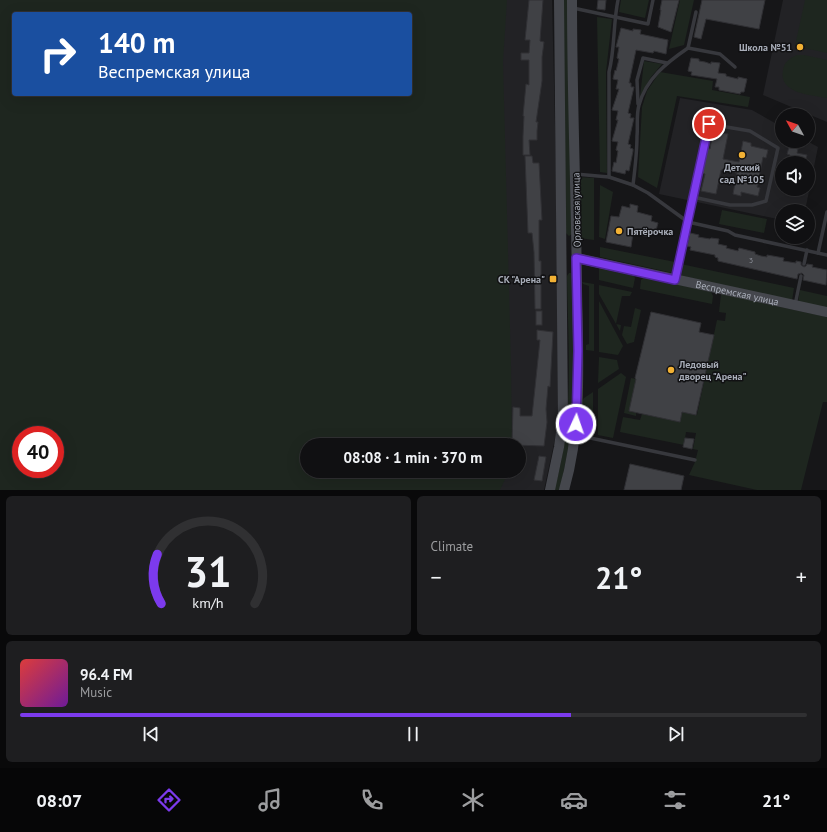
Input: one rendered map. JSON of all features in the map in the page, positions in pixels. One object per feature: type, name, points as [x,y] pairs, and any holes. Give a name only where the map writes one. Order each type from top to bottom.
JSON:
[{"type":"street","name":"Орловская улица","points":[[550,490],[559,447],[563,418],[559,0]]},
{"type":"street","name":"Орловская улица","points":[[564,490],[575,435],[577,413],[578,351],[572,4]]},
{"type":"street","name":"Веспремская улица","points":[[576,258],[827,312]]},
{"type":"lane","points":[[609,177],[609,72],[618,0]]},
{"type":"lane","points":[[572,4],[648,24],[653,0]]},
{"type":"lane","points":[[638,106],[654,75],[667,63],[688,48],[696,12]]},
{"type":"lane","points":[[688,48],[720,54],[735,67]]},
{"type":"lane","points":[[633,185],[637,157],[637,80],[643,58],[667,63]]},
{"type":"lane","points":[[675,280],[688,222],[693,197],[709,124],[750,131],[778,148],[766,201],[752,205],[730,205],[693,197]]},
{"type":"lane","points":[[575,174],[609,177],[633,185],[648,193],[688,222],[728,230],[735,235],[827,255]]},
{"type":"lane","points":[[818,253],[827,212]]},
{"type":"lane","points":[[804,264],[807,250]]},
{"type":"lane","points":[[795,306],[801,276]]},
{"type":"lane","points":[[575,435],[695,460]]},
{"type":"shaded area","points":[[0,0],[507,0],[503,62],[512,438],[300,438],[300,478],[506,478],[500,490],[0,490]]},
{"type":"shaded area","points":[[496,0],[552,0],[559,420],[544,490],[493,490],[477,478],[526,478],[526,438],[412,438]]},
{"type":"shaded area","points":[[562,0],[568,0],[572,234],[569,236],[566,233]]},
{"type":"shaded area","points":[[621,0],[649,0],[645,18],[619,12]]},
{"type":"shaded area","points":[[680,0],[694,0],[684,45],[669,49]]},
{"type":"shaded area","name":"Школа №51","points":[[783,0],[827,0],[827,122],[815,117],[815,108],[794,108],[763,95]]},
{"type":"shaded area","points":[[805,0],[827,0],[827,53],[795,46]]},
{"type":"shaded area","points":[[597,17],[612,19],[606,72],[607,173],[600,172]]},
{"type":"shaded area","points":[[797,55],[827,60],[827,98],[798,92],[791,89],[786,84],[783,78],[784,67],[792,57]]},
{"type":"shaded area","points":[[644,61],[662,64],[651,77],[640,97]]},
{"type":"shaded area","points":[[660,72],[713,81],[712,90],[750,97],[748,107],[677,96],[657,188],[638,177],[642,107],[647,91]]},
{"type":"shaded area","name":"Детский сад №105","points":[[680,98],[752,110],[775,123],[775,148],[815,148],[815,145],[818,147],[815,162],[815,156],[775,156],[775,196],[808,196],[806,204],[775,204],[775,219],[659,194]]},
{"type":"shaded area","points":[[578,177],[594,178],[594,240],[579,238]]},
{"type":"shaded area","points":[[600,185],[613,192],[605,239],[599,237]]},
{"type":"shaded area","points":[[722,210],[767,219],[764,233],[719,224]]},
{"type":"shaded area","points":[[600,247],[675,262],[673,273],[600,257]]},
{"type":"shaded area","points":[[681,264],[794,288],[792,301],[679,275]]},
{"type":"shaded area","points":[[599,267],[633,274],[635,278],[633,288],[599,280]]},
{"type":"shaded area","points":[[571,273],[572,276],[574,364],[572,429],[560,490],[554,490],[561,464],[568,411],[569,357],[567,276]]},
{"type":"shaded area","points":[[644,277],[711,292],[713,296],[712,304],[640,289],[641,280]]},
{"type":"shaded area","points":[[582,282],[594,284],[594,351],[586,350],[586,345],[589,344],[589,286],[583,284]]},
{"type":"shaded area","points":[[599,285],[632,292],[630,296],[622,296],[616,324],[599,294]]},
{"type":"shaded area","points":[[800,290],[827,296],[827,309],[798,303]]},
{"type":"shaded area","points":[[721,294],[827,317],[827,402],[823,402],[801,490],[757,490],[689,475],[695,462],[698,450],[693,449],[696,433],[686,432],[684,445],[620,432],[623,417],[640,420],[642,414],[680,422],[682,412],[697,415],[717,320],[725,321],[726,313],[719,312]]},
{"type":"shaded area","points":[[599,301],[623,346],[618,355],[599,352]]},
{"type":"shaded area","points":[[635,308],[641,310],[634,342],[627,344],[622,335],[624,326],[631,327]]},
{"type":"shaded area","points":[[616,324],[621,325],[620,331]]},
{"type":"shaded area","points":[[599,357],[617,360],[619,369],[598,383]]},
{"type":"shaded area","points":[[621,373],[626,377],[613,438],[598,435],[598,389]]},
{"type":"shaded area","points":[[631,378],[636,379],[629,411],[636,413],[636,416],[624,413]]},
{"type":"shaded area","points":[[593,392],[593,434],[583,432],[580,429],[582,401]]},
{"type":"building","points":[[529,0],[543,0],[540,41],[544,42],[542,57],[542,81],[536,122],[538,122],[537,140],[529,140],[530,155],[523,155],[523,116],[526,84],[529,85],[529,60],[521,60],[521,53],[529,53],[530,40],[525,40]]},
{"type":"building","points":[[598,0],[606,0],[605,10],[597,9]]},
{"type":"building","points":[[662,0],[679,0],[671,32],[658,27]]},
{"type":"building","points":[[702,0],[765,0],[759,29],[706,19],[701,39],[694,37]]},
{"type":"building","points":[[621,28],[633,31],[633,29],[641,30],[640,34],[668,40],[666,54],[654,51],[653,53],[636,50],[629,83],[631,83],[631,87],[634,87],[628,113],[631,114],[630,118],[634,118],[628,144],[631,145],[630,148],[633,149],[633,151],[629,171],[626,170],[625,174],[612,171],[614,162],[616,163],[618,151],[616,150],[618,142],[612,141],[618,120],[616,120],[618,111],[612,110],[619,89],[616,89],[618,80],[613,79],[619,59],[617,58],[619,47],[616,47]]},
{"type":"building","points":[[691,58],[699,59],[699,61],[711,64],[711,62],[720,63],[718,73],[726,74],[726,76],[738,79],[738,77],[747,79],[744,92],[741,92],[740,94],[719,90],[719,87],[715,87],[717,79],[691,75],[692,72],[688,71]]},
{"type":"building","points":[[713,132],[728,134],[723,159],[739,162],[743,141],[751,143],[751,146],[768,150],[766,158],[763,157],[757,187],[760,188],[758,196],[741,192],[741,196],[733,194],[737,173],[721,170],[716,194],[701,191],[705,174],[702,173],[707,148],[710,149]]},
{"type":"building","points":[[789,148],[794,148],[798,149],[797,153],[807,155],[790,156],[787,154]]},
{"type":"building","points":[[525,156],[532,156],[533,163],[539,163],[542,220],[539,220],[541,309],[535,309],[534,252],[532,233],[528,233]]},
{"type":"building","points":[[630,204],[638,206],[637,212],[652,216],[651,221],[658,223],[655,234],[649,233],[648,237],[633,233],[631,247],[606,242],[611,216],[619,217],[622,206],[630,208]]},
{"type":"building","points":[[690,233],[699,235],[698,237],[719,239],[718,244],[727,246],[726,248],[738,251],[739,248],[755,252],[755,254],[761,256],[767,257],[767,255],[784,258],[783,261],[796,263],[796,261],[801,262],[801,265],[804,267],[807,264],[813,265],[812,267],[827,270],[826,285],[803,280],[804,275],[802,273],[798,274],[797,279],[718,261],[718,258],[715,257],[715,255],[690,250],[691,247],[687,246]]},
{"type":"building","points":[[536,311],[542,311],[542,325],[536,325]]},
{"type":"building","name":"Ледовый дворец \"Арена\"","points":[[651,312],[701,323],[699,332],[714,335],[696,415],[682,412],[680,422],[629,411],[635,378]]},
{"type":"building","points":[[537,330],[553,332],[550,387],[548,386],[546,409],[547,422],[544,446],[526,445],[526,438],[512,438],[513,407],[520,408],[520,416],[532,416],[540,340],[537,340]]},
{"type":"building","points":[[685,438],[694,439],[692,449],[683,447]]},
{"type":"building","points":[[539,456],[546,457],[542,481],[534,480]]},
{"type":"building","points":[[630,464],[684,476],[681,490],[624,490]]},
{"type":"place","name":"Школа №51","points":[[800,47]]},
{"type":"place","name":"Детский сад №105","points":[[742,155]]},
{"type":"place","name":"Пятёрочка","points":[[619,231]]},
{"type":"place","name":"СК \"Арена\"","points":[[553,279]]},
{"type":"place","name":"Ледовый дворец \"Арена\"","points":[[671,370]]},
{"type":"route","points":[[576,424],[578,351],[576,258],[675,280],[709,124]]}]
